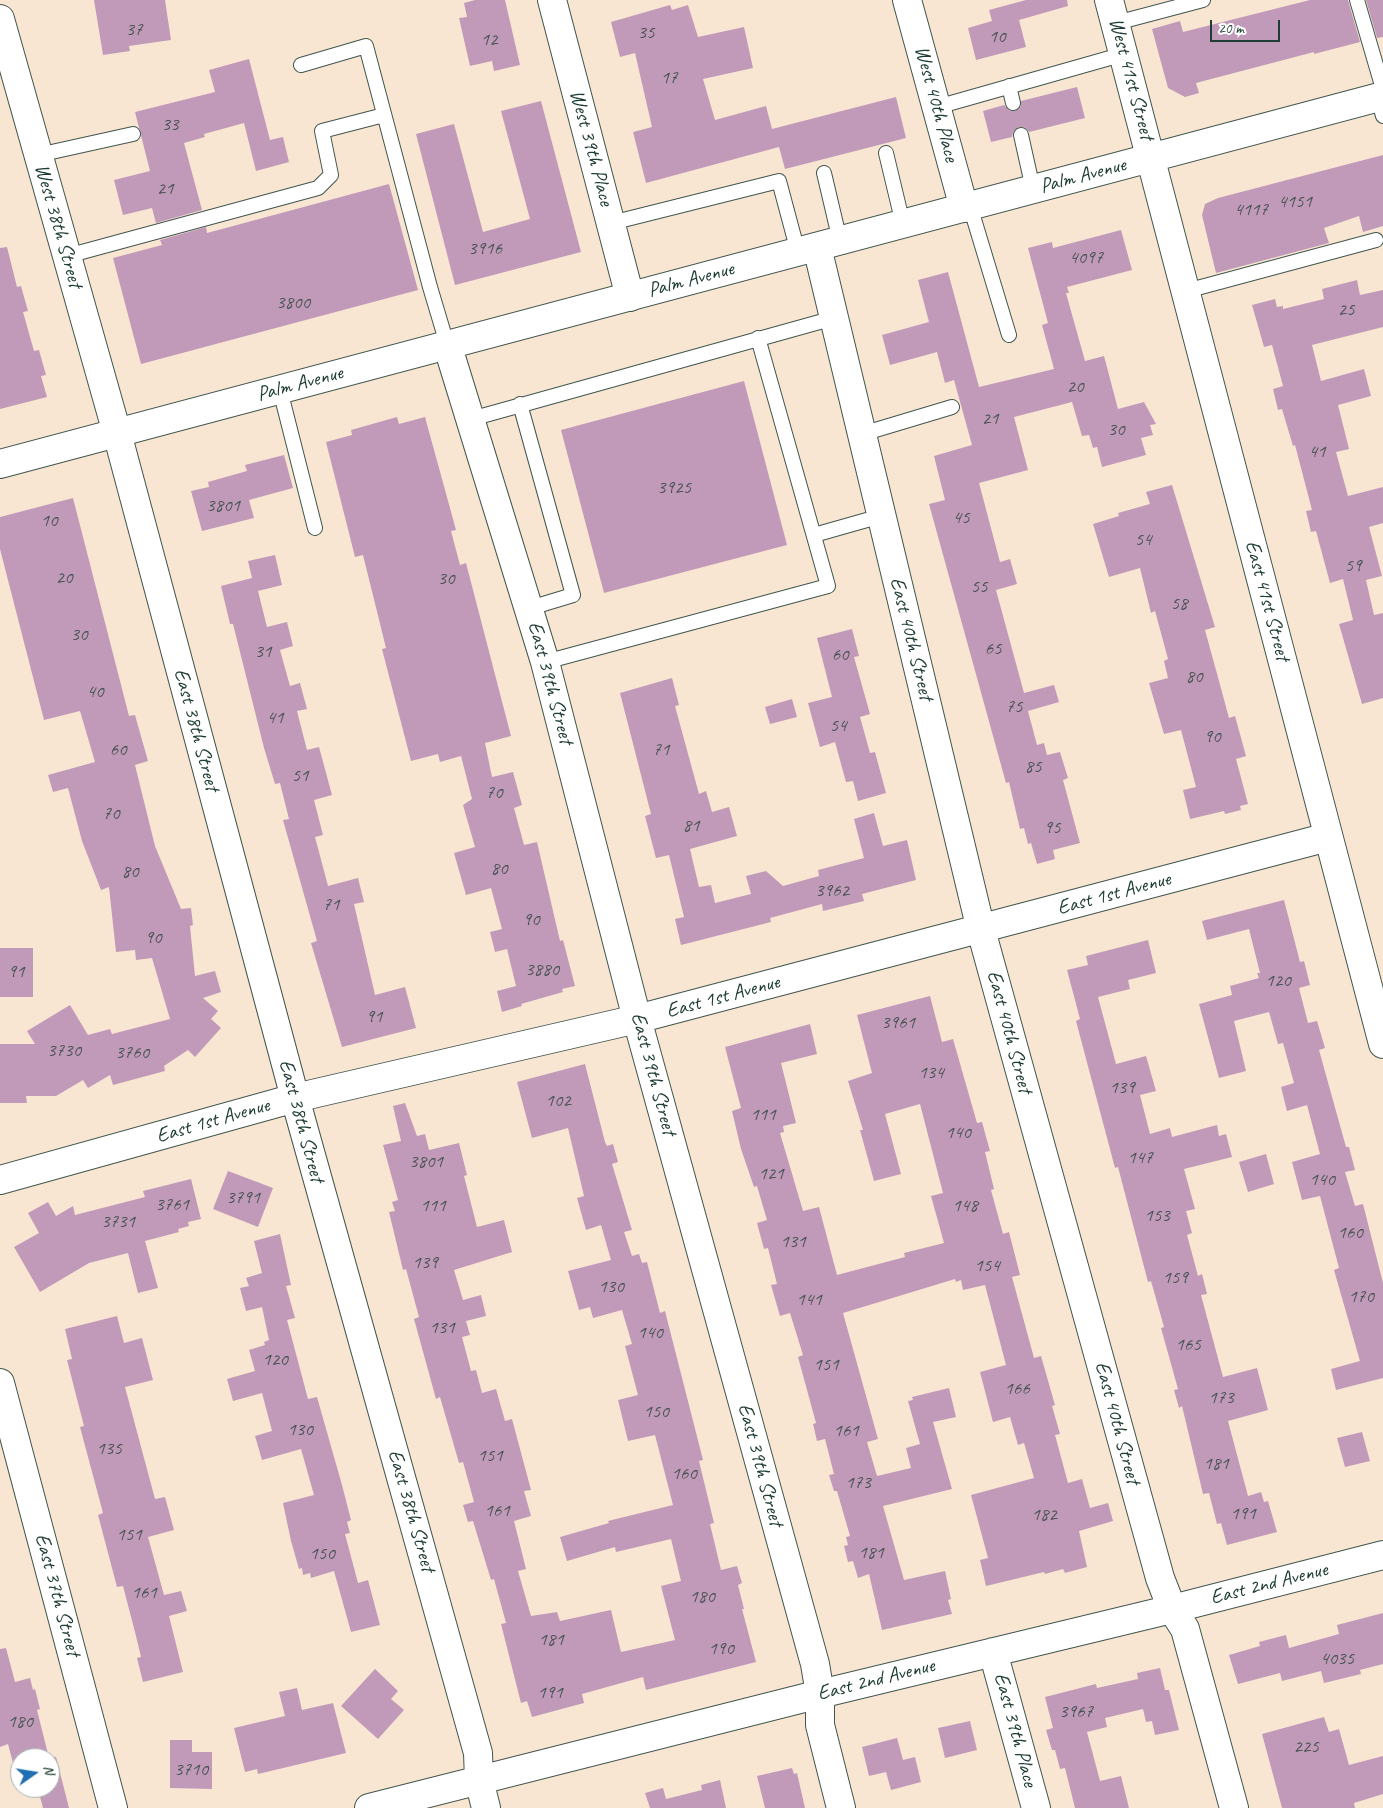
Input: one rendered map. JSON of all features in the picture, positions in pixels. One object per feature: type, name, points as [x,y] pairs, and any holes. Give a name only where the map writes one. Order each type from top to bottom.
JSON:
[{"type":"street","name":"West 39th Place","points":[[552,0],[630,297]]},
{"type":"street","name":"West 40th Place","points":[[907,0],[967,207]]},
{"type":"street","name":"West 41st Street","points":[[1112,12],[1152,158]]},
{"type":"street","name":"West 38th Street","points":[[0,19],[117,433]]},
{"type":"street","name":"Palm Avenue","points":[[0,464],[1033,189],[1382,100]]},
{"type":"street","name":"East 41st Street","points":[[1152,158],[1383,1044]]},
{"type":"street","name":"East 40th Street","points":[[818,246],[981,930],[1160,1578],[1172,1609],[1185,1630],[1234,1808]]},
{"type":"street","name":"East 39th Street","points":[[447,344],[530,608],[637,1019],[816,1664],[820,1694],[820,1725],[842,1808]]},
{"type":"street","name":"East 38th Street","points":[[117,433],[295,1098],[478,1753],[479,1780],[486,1808]]},
{"type":"street","name":"East 1st Avenue","points":[[0,1180],[295,1098],[637,1019],[981,930],[1328,837]]},
{"type":"street","name":"East 37th Street","points":[[0,1383],[113,1808]]},
{"type":"street","name":"East 2nd Avenue","points":[[369,1808],[1383,1555]]},
{"type":"street","name":"East 39th Place","points":[[993,1652],[1036,1808]]},
{"type":"lane","points":[[1112,12],[1203,0]]},
{"type":"lane","points":[[1357,0],[1382,100]]},
{"type":"lane","points":[[301,65],[366,46],[447,344]]},
{"type":"lane","points":[[937,106],[1124,54]]},
{"type":"lane","points":[[1009,86],[1013,103]]},
{"type":"lane","points":[[67,256],[318,188],[331,175],[322,131],[384,115]]},
{"type":"lane","points":[[38,156],[133,134]]},
{"type":"lane","points":[[1021,135],[1033,189]]},
{"type":"lane","points":[[886,153],[903,224]]},
{"type":"lane","points":[[818,246],[824,173]]},
{"type":"lane","points":[[611,223],[779,181],[818,246]]},
{"type":"lane","points":[[967,207],[1009,335]]},
{"type":"lane","points":[[1186,291],[1376,240]]},
{"type":"lane","points":[[471,419],[834,318]]},
{"type":"lane","points":[[545,662],[828,586],[758,338]]},
{"type":"lane","points":[[280,390],[315,528]]},
{"type":"lane","points":[[520,404],[573,595],[530,608]]},
{"type":"lane","points":[[862,434],[952,407]]},
{"type":"lane","points":[[814,535],[882,516]]},
{"type":"building","points":[[94,0],[165,0],[171,40],[129,46],[130,51],[103,55]]},
{"type":"building","points":[[475,0],[505,0],[520,65],[494,71],[492,61],[470,66],[459,18],[467,17],[464,3]]},
{"type":"building","points":[[1026,0],[1067,0],[1068,6],[1019,20],[1026,47],[976,60],[968,28],[992,21],[989,10]]},
{"type":"building","points":[[1310,0],[1348,0],[1360,42],[1196,83],[1199,93],[1185,97],[1168,88],[1152,29],[1180,21],[1183,32]]},
{"type":"building","points":[[1366,0],[1383,0],[1383,37],[1377,38]]},
{"type":"building","points":[[670,5],[672,10],[688,5],[698,37],[744,27],[753,68],[703,79],[715,120],[766,106],[772,129],[896,97],[906,138],[785,169],[779,147],[646,183],[633,132],[652,127],[635,53],[620,57],[611,22]]},
{"type":"building","points":[[249,59],[270,140],[283,137],[289,162],[256,171],[244,123],[204,134],[205,137],[184,143],[202,210],[156,223],[152,208],[123,215],[114,180],[150,171],[135,112],[215,92],[209,70]]},
{"type":"building","points":[[1077,87],[1085,118],[1029,132],[1024,127],[1019,127],[1013,132],[1012,137],[991,142],[983,111],[1004,105],[1010,111],[1015,111],[1021,106],[1021,101]]},
{"type":"building","points":[[541,101],[581,252],[455,285],[416,134],[454,124],[483,232],[530,219],[501,111]]},
{"type":"building","points":[[1383,155],[1383,226],[1363,232],[1359,216],[1324,228],[1329,243],[1216,273],[1202,215],[1205,204],[1218,198]]},
{"type":"building","points":[[389,184],[418,290],[141,364],[113,258],[162,245],[160,240],[206,227],[207,233]]},
{"type":"building","points":[[1121,230],[1132,270],[1067,287],[1069,293],[1066,293],[1085,361],[1104,356],[1118,409],[1144,402],[1156,424],[1150,425],[1153,435],[1141,438],[1146,455],[1102,467],[1097,447],[1093,448],[1089,435],[1082,436],[1072,402],[1014,417],[1028,470],[979,483],[1000,562],[1010,559],[1017,584],[996,590],[1024,693],[1054,685],[1059,702],[1028,711],[1037,745],[1044,743],[1047,755],[1060,752],[1068,778],[1063,780],[1080,843],[1053,850],[1055,859],[1037,864],[1031,843],[1028,844],[1024,828],[1020,829],[1009,782],[1006,783],[929,504],[945,500],[934,456],[972,445],[954,380],[945,383],[937,352],[890,365],[882,335],[929,322],[918,280],[948,272],[979,387],[1054,369],[1042,325],[1048,323],[1028,248],[1052,242],[1053,248]]},
{"type":"building","points":[[7,247],[17,287],[21,286],[28,311],[23,312],[34,351],[39,350],[46,375],[41,376],[47,397],[0,409],[0,248]]},
{"type":"building","points":[[1357,280],[1360,295],[1383,290],[1383,327],[1312,345],[1321,381],[1364,369],[1371,396],[1338,405],[1349,449],[1336,452],[1348,496],[1383,487],[1383,523],[1369,527],[1382,576],[1366,580],[1374,615],[1383,613],[1383,698],[1362,704],[1339,624],[1353,620],[1343,579],[1330,583],[1316,531],[1311,532],[1306,511],[1312,510],[1295,445],[1293,446],[1282,409],[1278,410],[1273,389],[1283,386],[1272,345],[1264,347],[1252,305],[1275,299],[1277,307],[1283,306],[1283,309],[1324,299],[1322,289]]},
{"type":"building","points":[[744,381],[787,545],[604,593],[561,430]]},
{"type":"building","points":[[397,417],[399,424],[425,417],[456,530],[451,531],[460,565],[466,563],[511,736],[485,743],[492,777],[513,772],[522,805],[514,808],[524,845],[537,842],[560,941],[563,940],[575,986],[562,989],[563,992],[521,1004],[522,1006],[502,1012],[497,991],[516,986],[507,949],[495,952],[490,932],[502,929],[491,888],[466,895],[454,853],[475,847],[463,805],[472,799],[461,756],[440,762],[438,754],[411,761],[382,649],[386,648],[363,555],[355,557],[326,442],[352,435],[351,430]]},
{"type":"building","points":[[284,455],[293,488],[249,500],[254,518],[202,531],[191,491],[209,487],[208,482],[247,471],[245,465]]},
{"type":"building","points":[[1172,485],[1215,627],[1205,630],[1229,718],[1235,716],[1246,756],[1236,759],[1248,804],[1240,806],[1241,810],[1225,814],[1224,811],[1190,819],[1183,790],[1196,787],[1181,730],[1164,734],[1149,683],[1168,678],[1164,661],[1168,659],[1155,611],[1151,613],[1140,568],[1109,577],[1093,524],[1119,516],[1118,513],[1150,504],[1146,492]]},
{"type":"building","points":[[73,498],[129,716],[135,715],[148,761],[135,765],[155,846],[181,909],[191,908],[193,925],[190,926],[195,976],[215,971],[221,992],[203,998],[218,1011],[211,1019],[221,1028],[195,1057],[188,1050],[164,1066],[165,1071],[113,1085],[110,1075],[88,1088],[83,1080],[56,1096],[26,1096],[27,1103],[0,1103],[0,1044],[35,1044],[27,1031],[70,1005],[88,1035],[110,1029],[112,1034],[170,1019],[152,958],[136,960],[135,950],[116,952],[109,887],[101,890],[82,841],[68,788],[53,792],[48,775],[95,762],[80,711],[44,720],[0,549],[0,517]]},
{"type":"building","points":[[275,555],[282,585],[258,591],[267,627],[287,622],[293,646],[280,650],[290,686],[300,683],[307,709],[297,711],[307,750],[319,747],[332,795],[314,800],[323,835],[315,837],[328,886],[358,878],[364,902],[354,904],[375,995],[405,987],[416,1028],[342,1047],[311,943],[317,941],[283,820],[289,819],[280,783],[275,784],[264,748],[233,624],[230,624],[221,586],[252,578],[248,561]]},
{"type":"building","points":[[852,629],[859,656],[854,657],[870,714],[860,717],[870,753],[875,752],[886,793],[858,801],[853,781],[846,782],[835,742],[820,747],[808,703],[832,697],[817,638]]},
{"type":"building","points":[[672,678],[679,705],[675,706],[699,794],[706,791],[712,812],[729,807],[737,836],[690,849],[699,887],[711,885],[715,903],[751,894],[746,876],[766,871],[783,886],[819,876],[818,870],[864,858],[854,819],[874,813],[883,846],[907,840],[916,880],[862,894],[864,901],[823,911],[822,904],[770,918],[771,922],[681,945],[675,919],[684,917],[669,855],[656,858],[645,816],[651,814],[620,693]]},
{"type":"building","points":[[792,699],[797,717],[770,724],[765,707]]},
{"type":"building","points":[[1284,900],[1300,962],[1304,961],[1310,985],[1299,988],[1308,1023],[1317,1021],[1325,1048],[1319,1050],[1346,1147],[1349,1147],[1355,1170],[1345,1172],[1355,1206],[1363,1204],[1383,1283],[1383,1378],[1336,1390],[1331,1369],[1360,1361],[1334,1270],[1339,1268],[1320,1196],[1302,1200],[1292,1162],[1320,1154],[1307,1105],[1287,1111],[1281,1087],[1294,1083],[1283,1043],[1278,1044],[1269,1012],[1234,1021],[1246,1071],[1219,1078],[1199,1004],[1232,995],[1230,986],[1259,978],[1257,973],[1260,973],[1249,929],[1207,940],[1202,921]]},
{"type":"building","points":[[1148,940],[1156,973],[1128,980],[1130,989],[1098,997],[1116,1064],[1146,1056],[1156,1091],[1140,1095],[1150,1134],[1170,1128],[1172,1137],[1217,1125],[1219,1136],[1226,1134],[1232,1157],[1184,1169],[1195,1209],[1186,1211],[1192,1233],[1187,1235],[1198,1276],[1202,1274],[1207,1294],[1201,1295],[1223,1377],[1257,1368],[1268,1410],[1228,1421],[1248,1496],[1261,1492],[1264,1502],[1268,1501],[1277,1532],[1227,1545],[1221,1523],[1217,1524],[1209,1493],[1203,1494],[1182,1406],[1179,1408],[1174,1390],[1178,1389],[1161,1328],[1164,1327],[1151,1281],[1148,1282],[1118,1167],[1115,1168],[1076,1021],[1080,1019],[1067,970],[1088,965],[1086,956]]},
{"type":"building","points":[[0,948],[33,948],[33,997],[0,997]]},
{"type":"building","points":[[930,996],[942,1042],[953,1039],[977,1123],[982,1122],[990,1151],[985,1152],[994,1189],[991,1190],[1003,1234],[1009,1232],[1020,1275],[1012,1277],[1034,1358],[1041,1356],[1055,1405],[1052,1406],[1060,1434],[1055,1435],[1068,1483],[1082,1479],[1090,1508],[1108,1503],[1113,1521],[1079,1531],[1087,1567],[1065,1573],[1063,1569],[1045,1574],[1044,1572],[986,1586],[980,1560],[988,1558],[971,1495],[1034,1478],[1024,1443],[1018,1445],[1010,1417],[993,1422],[980,1372],[1006,1365],[985,1285],[963,1290],[961,1280],[956,1282],[955,1279],[843,1313],[878,1439],[867,1442],[877,1476],[911,1468],[906,1448],[920,1444],[908,1401],[913,1400],[912,1397],[949,1388],[956,1417],[933,1422],[952,1489],[883,1506],[904,1580],[945,1571],[951,1599],[948,1600],[952,1614],[882,1630],[869,1574],[858,1578],[853,1561],[848,1562],[844,1546],[848,1545],[846,1537],[850,1536],[837,1491],[834,1491],[829,1475],[834,1474],[825,1439],[817,1441],[813,1424],[816,1423],[798,1357],[803,1355],[790,1313],[780,1316],[771,1285],[777,1284],[768,1248],[764,1249],[757,1223],[767,1220],[757,1186],[754,1187],[741,1149],[732,1111],[741,1108],[725,1047],[810,1024],[817,1054],[781,1063],[796,1123],[783,1126],[784,1132],[780,1133],[803,1211],[819,1207],[837,1275],[905,1257],[904,1253],[944,1243],[931,1196],[943,1193],[920,1104],[885,1114],[901,1174],[874,1181],[860,1130],[863,1130],[848,1081],[872,1073],[857,1015]]},
{"type":"building","points":[[585,1064],[605,1142],[607,1146],[613,1144],[618,1162],[612,1164],[632,1230],[624,1232],[632,1256],[639,1254],[642,1263],[647,1262],[660,1313],[665,1311],[703,1460],[699,1461],[714,1523],[710,1524],[721,1570],[737,1566],[742,1583],[738,1585],[744,1609],[742,1609],[756,1662],[646,1690],[643,1677],[582,1694],[584,1703],[532,1717],[527,1701],[521,1703],[501,1624],[506,1623],[494,1579],[491,1580],[473,1521],[468,1522],[463,1505],[474,1502],[463,1462],[459,1463],[440,1397],[436,1399],[414,1319],[419,1317],[406,1269],[403,1270],[389,1212],[395,1211],[392,1202],[398,1200],[383,1145],[401,1141],[393,1106],[405,1103],[417,1136],[425,1134],[429,1150],[459,1143],[467,1175],[464,1176],[477,1227],[504,1220],[512,1252],[454,1270],[463,1300],[481,1295],[486,1316],[466,1321],[470,1335],[462,1337],[471,1371],[476,1370],[482,1393],[496,1389],[505,1421],[512,1419],[531,1490],[524,1491],[531,1516],[514,1521],[526,1569],[518,1571],[531,1616],[557,1612],[560,1621],[611,1610],[621,1652],[675,1640],[661,1586],[681,1581],[671,1539],[616,1552],[615,1547],[567,1561],[560,1537],[609,1523],[608,1521],[673,1505],[655,1435],[628,1441],[618,1400],[638,1395],[625,1346],[632,1344],[622,1310],[593,1318],[590,1307],[579,1310],[568,1271],[611,1260],[601,1225],[586,1230],[577,1198],[584,1196],[568,1128],[532,1138],[517,1082]]},
{"type":"building","points":[[1266,1154],[1274,1184],[1248,1192],[1239,1162]]},
{"type":"building","points":[[228,1171],[273,1188],[258,1227],[213,1209]]},
{"type":"building","points":[[191,1179],[201,1219],[188,1222],[189,1226],[178,1229],[179,1232],[145,1241],[158,1288],[138,1293],[128,1253],[89,1263],[40,1292],[14,1247],[39,1233],[28,1213],[48,1202],[56,1216],[73,1206],[75,1215],[145,1197],[143,1191]]},
{"type":"building","points":[[280,1234],[291,1285],[286,1286],[295,1318],[287,1320],[308,1399],[317,1397],[342,1485],[351,1520],[347,1522],[350,1533],[345,1534],[358,1583],[368,1580],[380,1625],[351,1632],[334,1571],[311,1578],[310,1573],[303,1575],[302,1568],[299,1569],[291,1541],[283,1503],[314,1495],[301,1449],[262,1460],[255,1436],[272,1431],[262,1393],[233,1401],[227,1379],[255,1371],[249,1350],[265,1345],[264,1342],[269,1340],[262,1307],[246,1311],[240,1288],[249,1286],[246,1278],[262,1273],[254,1241]]},
{"type":"building","points":[[117,1316],[124,1343],[142,1338],[153,1380],[125,1387],[155,1499],[165,1497],[174,1530],[148,1537],[164,1595],[181,1591],[187,1611],[169,1616],[183,1672],[143,1682],[137,1658],[141,1657],[123,1586],[117,1587],[98,1515],[103,1513],[80,1427],[84,1426],[67,1360],[72,1359],[65,1329]]},
{"type":"building","points":[[1362,1432],[1370,1461],[1345,1467],[1337,1438]]},
{"type":"building","points":[[1383,1613],[1383,1664],[1360,1670],[1361,1674],[1324,1683],[1321,1671],[1282,1681],[1280,1673],[1238,1684],[1229,1655],[1260,1646],[1259,1642],[1286,1635],[1289,1648],[1339,1634],[1337,1625]]},
{"type":"building","points":[[6,1648],[15,1682],[30,1678],[40,1709],[37,1710],[46,1748],[10,1748],[10,1752],[8,1744],[0,1747],[0,1649]]},
{"type":"building","points":[[1160,1668],[1165,1690],[1169,1690],[1179,1730],[1155,1735],[1152,1721],[1146,1722],[1143,1709],[1105,1718],[1107,1727],[1087,1732],[1100,1781],[1121,1776],[1129,1808],[1075,1808],[1065,1768],[1060,1769],[1055,1750],[1052,1750],[1046,1730],[1053,1728],[1045,1697],[1096,1684],[1097,1688],[1138,1679],[1137,1673]]},
{"type":"building","points":[[375,1669],[398,1691],[391,1699],[404,1710],[378,1739],[341,1706]]},
{"type":"building","points":[[297,1688],[302,1710],[333,1703],[346,1753],[258,1774],[257,1769],[245,1772],[234,1728],[285,1716],[279,1692]]},
{"type":"building","points":[[1324,1717],[1329,1732],[1339,1729],[1349,1765],[1383,1756],[1383,1794],[1354,1803],[1355,1808],[1282,1808],[1262,1734]]},
{"type":"building","points":[[970,1721],[977,1750],[945,1758],[938,1728]]},
{"type":"building","points":[[897,1738],[903,1760],[915,1757],[921,1782],[891,1790],[886,1772],[869,1776],[862,1747]]},
{"type":"building","points":[[170,1740],[192,1740],[192,1752],[212,1752],[212,1789],[170,1788]]},
{"type":"building","points":[[792,1768],[794,1774],[797,1773],[805,1808],[765,1808],[757,1776]]},
{"type":"building","points":[[60,1773],[69,1808],[43,1808],[40,1798],[60,1798]]},
{"type":"building","points":[[720,1780],[726,1808],[650,1808],[645,1793],[663,1788],[666,1799],[702,1790],[701,1785]]}]
